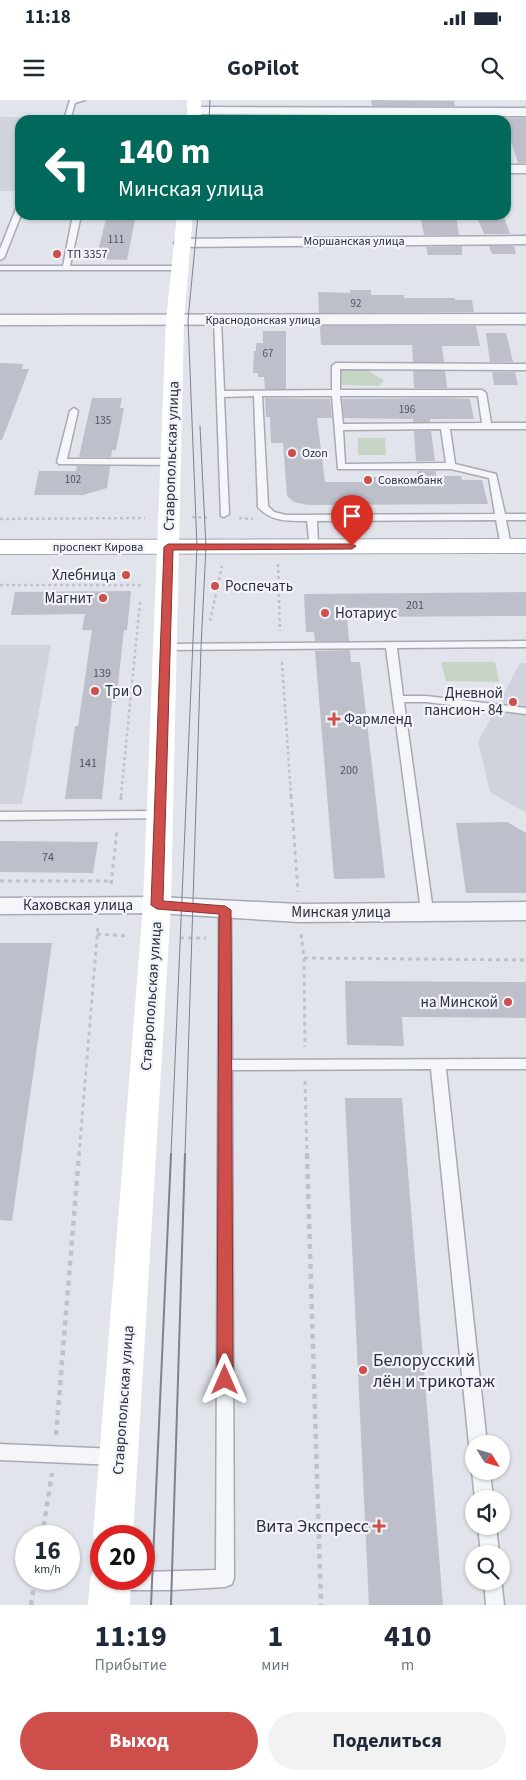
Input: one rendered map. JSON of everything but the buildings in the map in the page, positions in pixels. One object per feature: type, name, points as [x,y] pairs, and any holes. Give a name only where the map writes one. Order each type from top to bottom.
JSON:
[{"type":"street","points":[[194,110],[526,112]]},
{"type":"street","points":[[511,169],[526,170]]},
{"type":"street","name":"Ставропольская улица","points":[[114,1525],[157,905],[176,320],[184,220]]},
{"type":"street","name":"Моршанская улица","points":[[181,243],[526,240]]},
{"type":"street","name":"Краснодонская улица","points":[[0,320],[526,321]]},
{"type":"street","name":"проспект Кирова","points":[[0,547],[516,546]]},
{"type":"street","name":"Минская улица","points":[[157,905],[299,913],[526,911]]},
{"type":"street","name":"Каховская улица","points":[[0,906],[157,905]]},
{"type":"lane","points":[[68,115],[72,101],[82,100]]},
{"type":"lane","points":[[0,258],[16,220]]},
{"type":"lane","points":[[66,267],[76,220]]},
{"type":"lane","points":[[0,268],[179,268]]},
{"type":"lane","points":[[217,320],[224,514]]},
{"type":"lane","points":[[516,546],[500,517],[493,476],[451,466],[340,467],[336,366],[526,367]]},
{"type":"lane","points":[[220,394],[482,393],[487,426]]},
{"type":"lane","points":[[258,394],[263,507],[271,514],[286,518],[526,517]]},
{"type":"lane","points":[[74,411],[62,462],[171,462]]},
{"type":"lane","points":[[338,426],[526,426]]},
{"type":"lane","points":[[445,426],[451,466]]},
{"type":"lane","points":[[312,518],[313,546]]},
{"type":"lane","points":[[165,647],[526,644]]},
{"type":"lane","points":[[391,645],[427,911]]},
{"type":"lane","points":[[398,699],[426,699],[526,711]]},
{"type":"lane","points":[[0,816],[160,815]]},
{"type":"lane","points":[[155,1583],[225,1578],[225,910]]},
{"type":"lane","points":[[438,1064],[477,1435]]},
{"type":"lane","points":[[225,1065],[526,1064]]},
{"type":"lane","points":[[0,1452],[119,1457]]},
{"type":"lane","points":[[494,1590],[495,1605]]},
{"type":"path","points":[[0,519],[146,518]]},
{"type":"path","points":[[210,621],[224,547]]},
{"type":"path","points":[[0,585],[142,585],[113,881],[100,905],[55,1455],[44,1525]]},
{"type":"path","points":[[0,881],[113,881]]},
{"type":"path","points":[[304,958],[526,960]]},
{"type":"path","points":[[31,1605],[33,1590]]},
{"type":"shaded area","points":[[0,117],[15,117],[15,191],[0,191]]},
{"type":"shaded area","points":[[0,645],[51,645],[22,804],[0,804]]},
{"type":"shaded area","name":"Дневной пансион- 84","points":[[520,663],[526,663],[526,813],[490,792],[478,742]]},
{"type":"green space","points":[[337,367],[367,370],[384,380],[379,386],[332,383],[330,375]]},
{"type":"green space","points":[[358,438],[385,438],[386,455],[358,455]]},
{"type":"green space","points":[[441,662],[495,662],[499,682],[446,681]]},
{"type":"tram line","points":[[209,115],[210,100]]},
{"type":"tram line","points":[[171,1155],[197,547],[188,320],[198,220]]},
{"type":"tram line","points":[[185,1155],[201,647],[206,547],[200,426]]},
{"type":"tram line","points":[[151,1605],[171,1154]]},
{"type":"tram line","points":[[171,1605],[185,1154]]},
{"type":"place","name":"ТП 3357","points":[[57,254]]},
{"type":"place","name":"Ozon","points":[[292,453]]},
{"type":"place","name":"Совкомбанк","points":[[368,480]]},
{"type":"place","name":"Хлебница","points":[[126,575]]},
{"type":"place","name":"Роспечать","points":[[215,586]]},
{"type":"place","name":"Магнит","points":[[103,598]]},
{"type":"place","name":"Нотариус","points":[[325,613]]},
{"type":"place","name":"Три О","points":[[95,691]]},
{"type":"place","name":"Дневной пансион- 84","points":[[513,702]]},
{"type":"place","name":"Фармленд","points":[[334,719]]},
{"type":"place","name":"на Минской","points":[[508,1002]]},
{"type":"place","name":"Белорусский лён и трикотаж","points":[[363,1370]]},
{"type":"place","name":"Вита Экспресс","points":[[379,1526]]},
{"type":"route","points":[[225,1380],[225,910],[157,905],[168,547],[352,546]]}]
